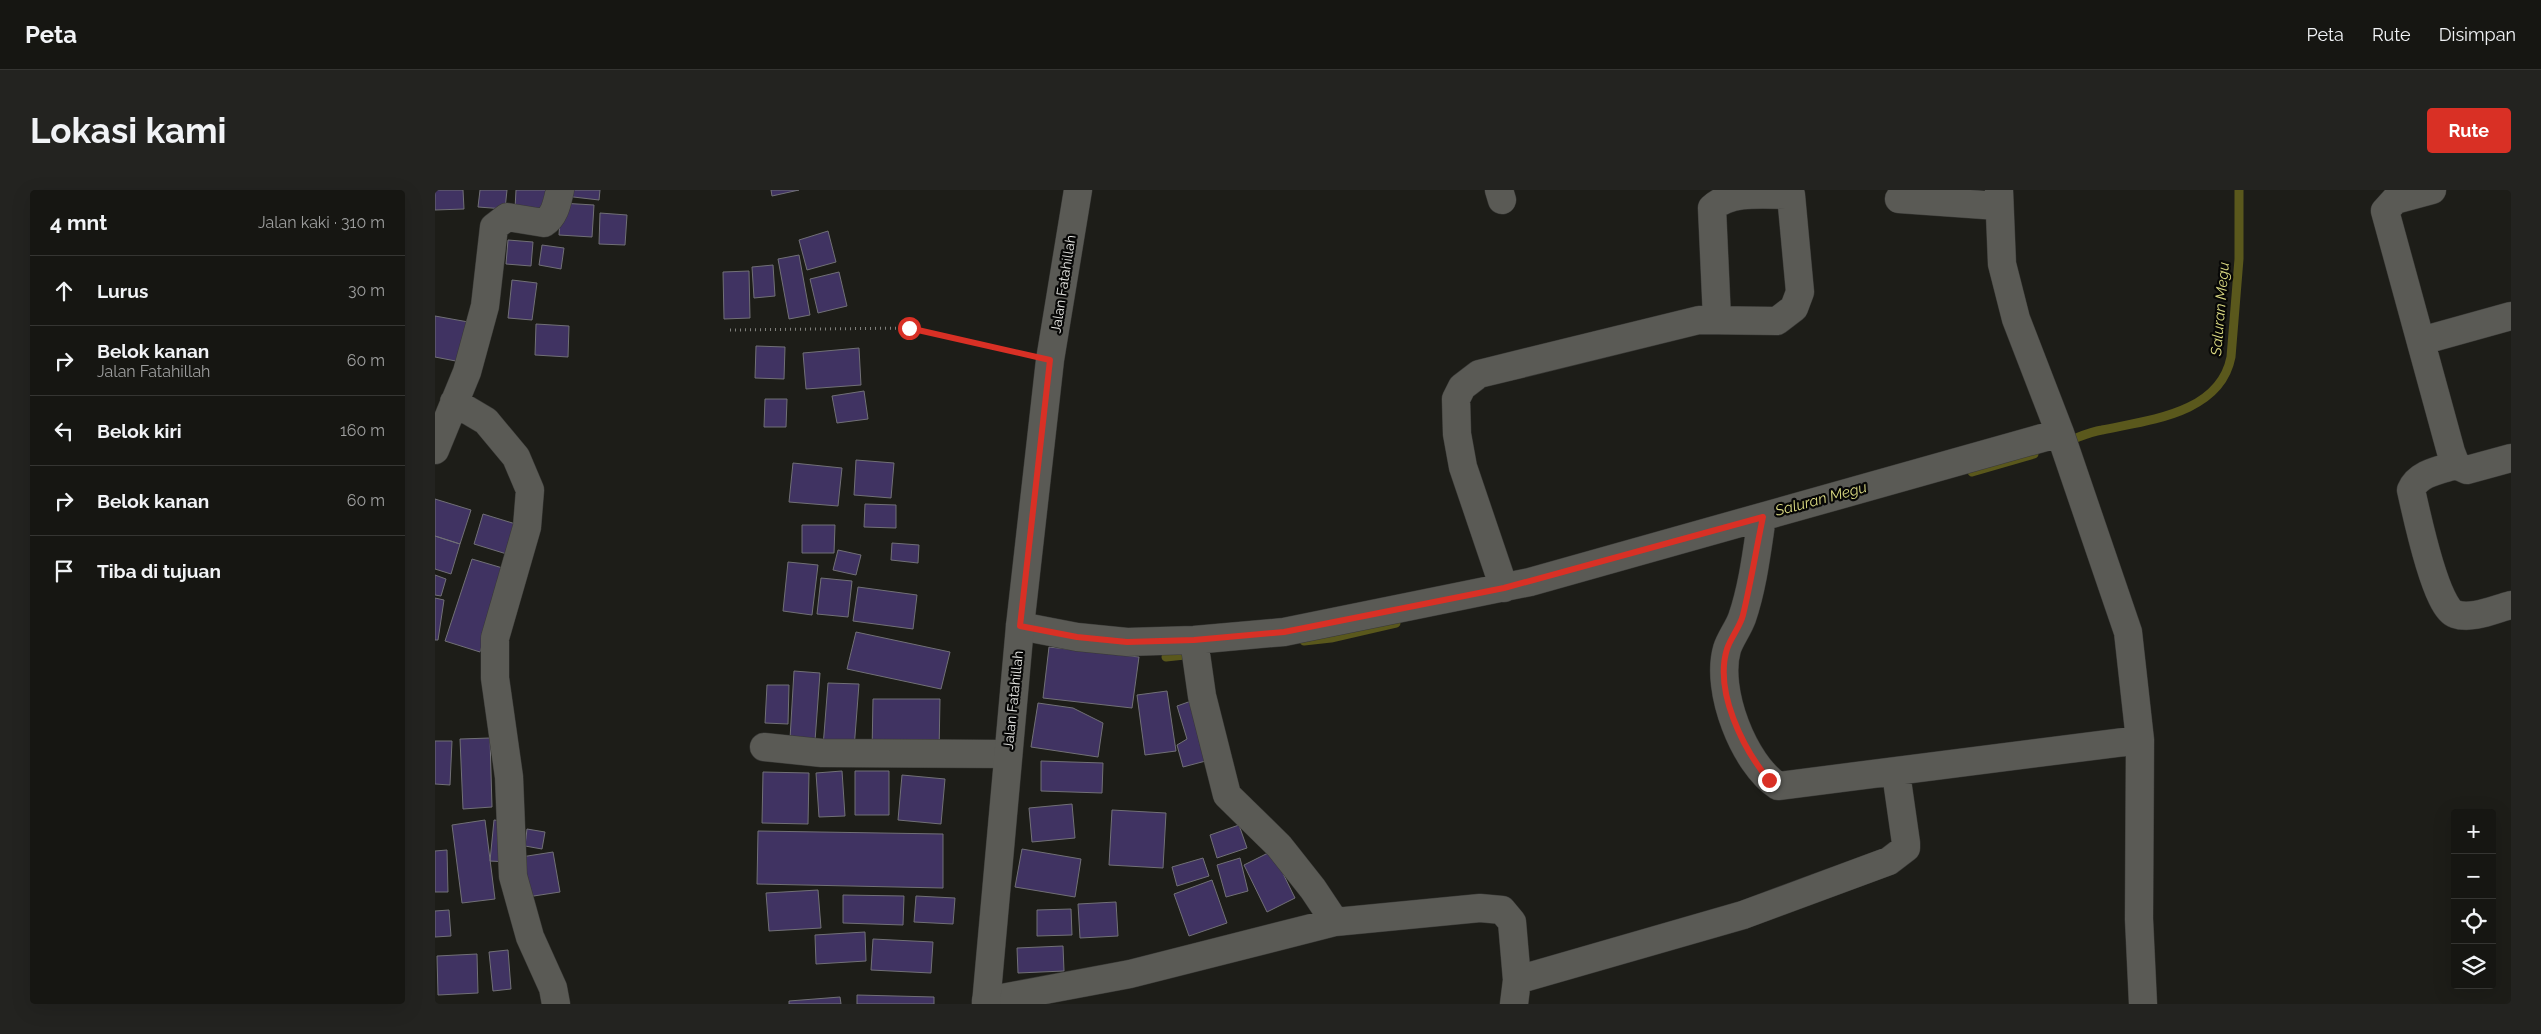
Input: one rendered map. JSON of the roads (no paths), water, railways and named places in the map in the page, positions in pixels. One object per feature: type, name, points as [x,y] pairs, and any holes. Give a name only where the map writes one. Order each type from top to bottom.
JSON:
[{"type":"street","points":[[442,425],[467,372],[485,306],[495,227],[507,217],[543,223],[550,219],[560,190]]},
{"type":"street","name":"Jalan Fatahillah","points":[[986,1002],[1020,626],[1050,360],[1078,190]]},
{"type":"street","points":[[2432,190],[2395,200],[2385,211],[2456,465]]},
{"type":"street","points":[[1504,588],[1463,467],[1457,434],[1456,399],[1462,387],[1479,374],[1699,320],[1777,321],[1794,308],[1800,292],[1791,195],[1743,195],[1720,200],[1712,208],[1717,319]]},
{"type":"street","points":[[1899,199],[1999,198],[2002,264],[2016,319],[2061,439],[2127,632],[2140,740],[2139,919],[2143,1004]]},
{"type":"street","points":[[2421,341],[2511,316]]},
{"type":"street","points":[[442,425],[486,421],[516,457],[530,490],[527,526],[495,638],[495,678],[509,777],[513,876],[530,937],[553,988],[556,1004]]},
{"type":"street","points":[[1020,626],[1077,637],[1196,649],[1504,588],[1761,529],[2061,439]]},
{"type":"street","points":[[2511,458],[2467,470],[2456,465],[2420,478],[2414,483],[2411,490],[2431,568],[2444,603],[2454,614],[2467,616],[2511,605]]},
{"type":"street","points":[[1761,529],[1742,617],[1727,649],[1724,677],[1732,715],[1746,748],[1769,780],[1778,786],[1896,773],[2140,740]]},
{"type":"street","points":[[1196,649],[1202,696],[1227,795],[1279,846],[1313,889],[1335,922]]},
{"type":"street","points":[[764,747],[822,753],[1008,754]]},
{"type":"street","points":[[986,1002],[1130,974],[1335,922],[1480,908],[1502,910],[1512,922],[1515,992],[1743,915],[1889,861],[1906,848],[1907,842],[1896,773]]},
{"type":"waterway","name":"Saluran Megu","points":[[2065,442],[2092,432],[2160,418],[2180,411],[2197,403],[2213,391],[2224,376],[2231,357],[2239,259],[2239,190]]},
{"type":"waterway","name":"Saluran Megu","points":[[1972,472],[2034,454]]},
{"type":"waterway","name":"Saluran Megu","points":[[1304,641],[1331,638],[1396,623]]},
{"type":"waterway","name":"Saluran Megu","points":[[1166,657],[1194,654]]}]
